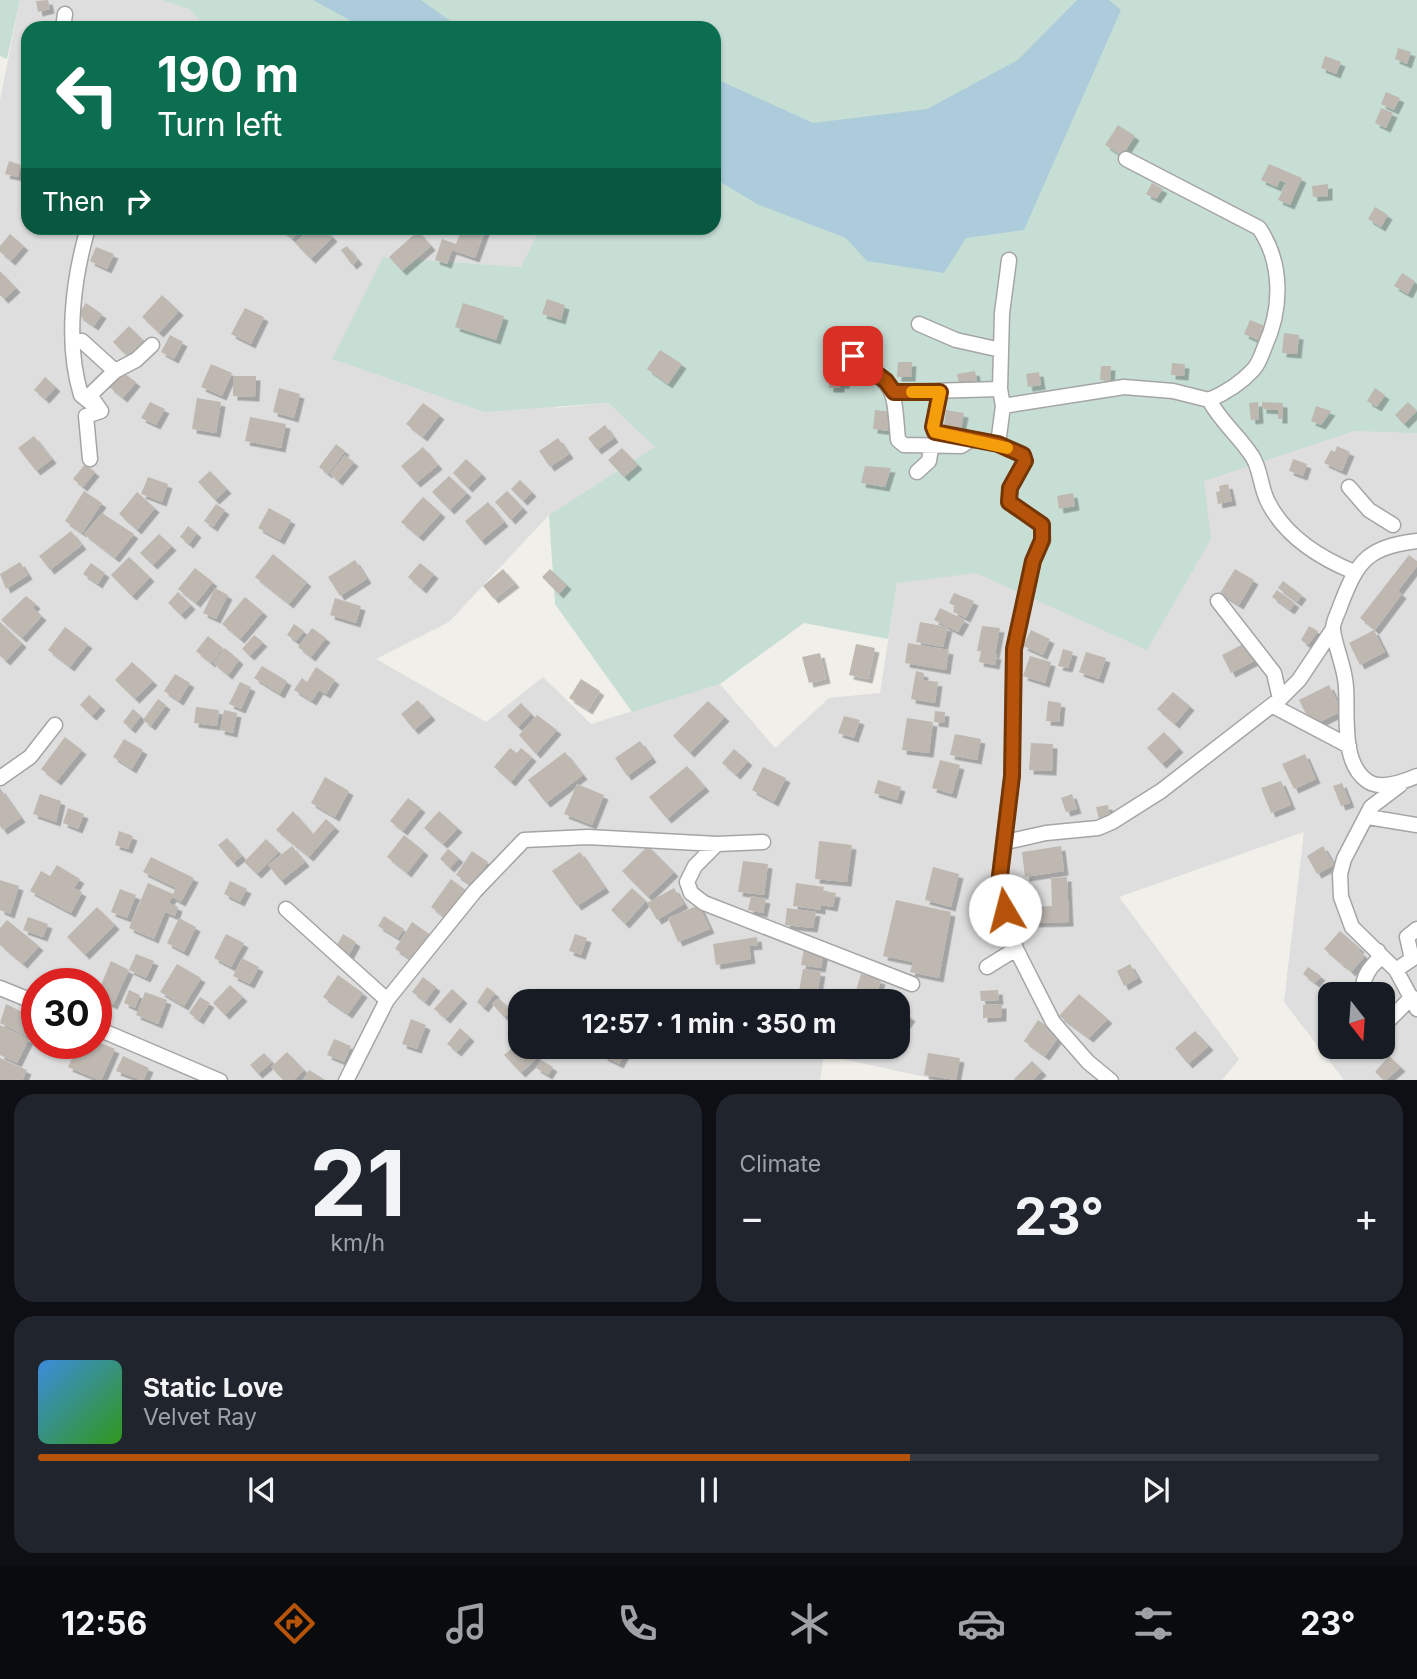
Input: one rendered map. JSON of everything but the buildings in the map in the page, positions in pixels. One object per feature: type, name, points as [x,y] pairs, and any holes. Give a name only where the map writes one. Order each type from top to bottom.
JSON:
[{"type":"street","points":[[1003,406],[1124,387],[1173,391],[1209,400],[1228,391],[1255,369],[1277,318],[1278,287],[1266,239],[1259,228],[1126,159]]},
{"type":"street","points":[[86,235],[78,271],[74,340],[81,395],[101,411]]},
{"type":"street","points":[[998,444],[1003,406],[1000,389],[1001,350],[1009,260]]},
{"type":"street","points":[[919,324],[933,327],[956,340],[1001,350]]},
{"type":"street","points":[[74,340],[82,341],[115,371]]},
{"type":"street","points":[[101,411],[90,395],[108,381],[115,371],[143,355],[152,345]]},
{"type":"street","points":[[853,356],[886,381],[894,392],[898,440],[904,445],[931,448],[961,446],[972,439]]},
{"type":"street","points":[[894,392],[1000,389]]},
{"type":"street","points":[[940,392],[933,427],[935,432],[998,444],[1023,455],[1025,461],[1010,488],[1009,502],[1042,525],[1043,531],[1033,561],[1014,649],[1012,776],[999,884],[1016,949],[1053,1022],[1088,1062],[1111,1080]]},
{"type":"street","points":[[1209,400],[1220,419],[1253,457],[1268,502],[1290,532],[1331,562],[1354,572]]},
{"type":"street","points":[[90,460],[86,416],[101,411]]},
{"type":"street","points":[[917,472],[929,461],[931,448]]},
{"type":"street","points":[[1349,487],[1370,510],[1393,525]]},
{"type":"street","points":[[1006,842],[1046,833],[1098,828],[1161,791],[1277,703],[1299,680],[1333,629],[1354,572],[1387,544],[1417,541]]},
{"type":"street","points":[[1218,601],[1274,673],[1277,703]]},
{"type":"street","points":[[1333,629],[1343,665],[1349,746],[1369,812]]},
{"type":"street","points":[[1277,703],[1349,746]]},
{"type":"street","points":[[0,778],[30,757],[55,725]]},
{"type":"street","points":[[1359,773],[1374,785],[1415,777]]},
{"type":"street","points":[[1395,1016],[1414,1003],[1396,970],[1352,927],[1341,897],[1340,874],[1344,859],[1369,812],[1415,777]]},
{"type":"street","points":[[1369,812],[1417,825]]},
{"type":"street","points":[[345,1080],[387,1000],[475,891],[524,840],[588,837],[717,844],[763,842]]},
{"type":"street","points":[[717,844],[690,874],[687,882],[691,893],[725,912],[912,984]]},
{"type":"street","points":[[286,909],[387,1000]]},
{"type":"street","points":[[1396,970],[1412,959],[1407,937],[1417,929]]},
{"type":"street","points":[[987,967],[1016,949]]},
{"type":"street","points":[[1365,982],[1369,968],[1378,960],[1378,950]]},
{"type":"street","points":[[0,988],[21,997]]},
{"type":"street","points":[[112,1035],[220,1080]]},
{"type":"shaded area","points":[[20,0],[161,0],[189,9],[200,21],[21,21],[21,235],[537,235],[522,267],[383,257],[556,408],[608,403],[656,447],[549,515],[449,622],[376,659],[486,722],[543,677],[591,724],[720,684],[775,748],[829,698],[880,693],[897,583],[1417,0],[1417,1080],[1344,1080],[1328,1059],[1395,1059],[1395,982],[1318,982],[1318,1046],[1284,1002],[1304,832],[1119,897],[1239,1059],[1222,1080],[939,1080],[842,1059],[910,1059],[910,989],[508,989],[508,1059],[823,1059],[820,1080],[0,1080],[0,100]]},
{"type":"green space","points":[[0,0],[20,0],[7,59],[0,56]]},
{"type":"green space","points":[[161,0],[1417,0],[1417,433],[1354,431],[1204,481],[1211,539],[1147,650],[976,573],[897,583],[888,639],[804,623],[720,684],[632,712],[555,604],[549,515],[655,447],[608,403],[485,412],[332,359],[383,257],[521,267],[537,235],[721,235],[721,21],[200,21],[189,9]]},
{"type":"water","points":[[313,0],[421,0],[450,21],[351,21]]},
{"type":"water","points":[[1077,0],[1109,0],[1121,10],[1024,230],[966,238],[944,273],[867,261],[846,238],[757,204],[721,182],[721,81],[813,123],[927,109],[1018,60]]},
{"type":"slow traffic","points":[[912,392],[940,392],[933,427],[935,432],[1007,448]]},
{"type":"route","points":[[853,356],[886,381],[894,392],[940,392],[933,427],[935,432],[998,444],[1023,455],[1025,461],[1010,488],[1009,502],[1042,525],[1043,531],[1033,561],[1014,649],[1012,776],[999,884],[1005,910]]}]
